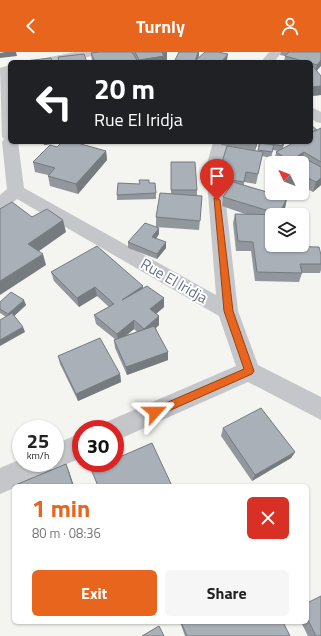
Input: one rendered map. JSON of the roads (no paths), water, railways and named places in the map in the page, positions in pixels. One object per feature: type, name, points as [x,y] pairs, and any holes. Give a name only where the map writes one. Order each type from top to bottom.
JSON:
[{"type":"street","points":[[55,60],[93,52]]},
{"type":"street","points":[[269,60],[276,52]]},
{"type":"street","points":[[8,69],[5,70],[8,110]]},
{"type":"street","points":[[313,113],[321,119]]},
{"type":"street","points":[[0,204],[16,191],[10,144]]},
{"type":"street","points":[[220,144],[214,168],[228,311],[249,371],[321,409]]},
{"type":"street","name":"Rue El Iridja","points":[[16,191],[228,311]]},
{"type":"street","points":[[124,426],[249,371]]},
{"type":"street","points":[[0,481],[20,472]]}]
